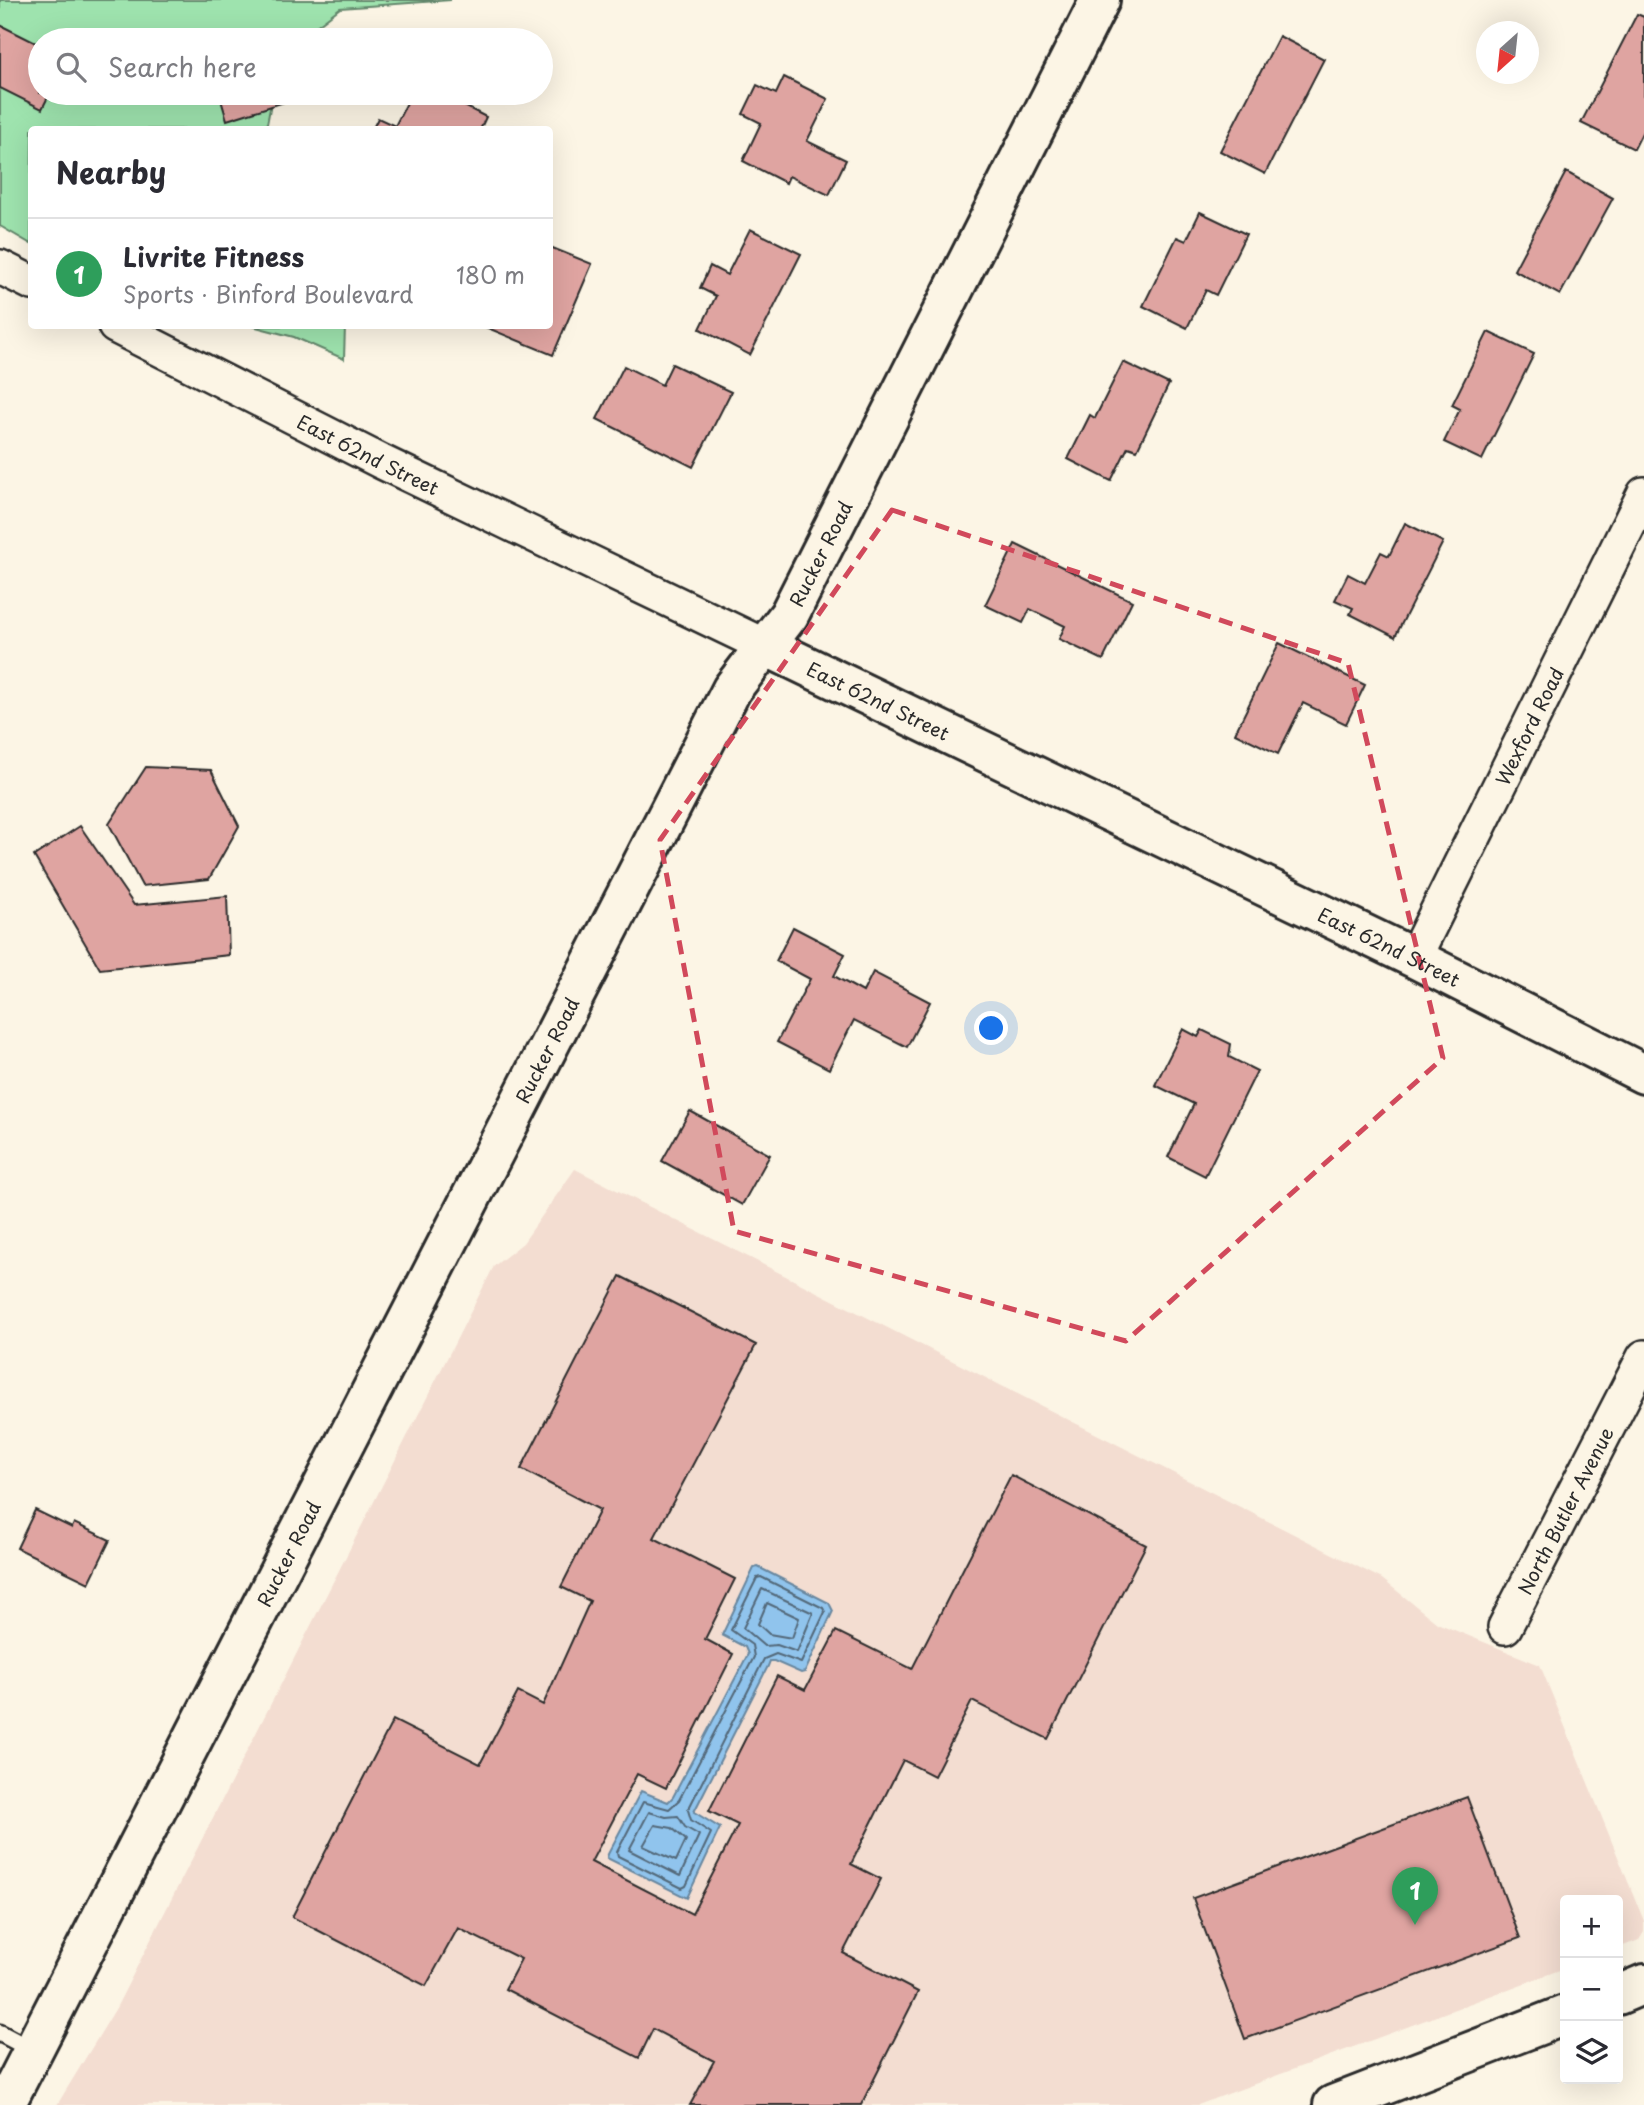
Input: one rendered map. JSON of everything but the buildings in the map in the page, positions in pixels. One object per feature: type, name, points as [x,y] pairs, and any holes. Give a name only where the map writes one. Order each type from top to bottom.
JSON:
[{"type":"street","name":"Rucker Road","points":[[5,2105],[732,689],[763,645],[789,615],[1100,0]]},
{"type":"street","points":[[0,267],[28,281]]},
{"type":"street","name":"East 62nd Street","points":[[121,329],[382,462],[1414,958],[1644,1074]]},
{"type":"street","name":"Wexford Road","points":[[1414,958],[1644,494]]},
{"type":"street","name":"North Butler Avenue","points":[[1505,1627],[1644,1357]]},
{"type":"street","points":[[1623,1993],[1644,1984]]},
{"type":"street","points":[[1333,2105],[1560,2017]]},
{"type":"lane","points":[[0,2033],[34,2050]]},
{"type":"highlighted area","points":[[892,510],[1348,663],[1443,1058],[1126,1341],[734,1231],[660,840]]},
{"type":"shaded area","points":[[575,1169],[1382,1579],[1437,1623],[1540,1665],[1644,1921],[1644,1932],[1639,1940],[1623,1946],[1623,1895],[1560,1895],[1560,1970],[1198,2105],[57,2105],[116,2008],[494,1266],[523,1243]]},
{"type":"green space","points":[[0,0],[451,0],[340,8],[314,28],[28,28],[28,105],[271,105],[267,126],[28,126],[28,242],[0,226]]},
{"type":"green space","points":[[263,329],[345,329],[344,359],[294,337]]},
{"type":"water","points":[[758,1567],[829,1603],[833,1611],[805,1672],[801,1673],[770,1661],[694,1812],[720,1828],[687,1898],[607,1858],[641,1791],[668,1802],[673,1797],[748,1654],[745,1647],[722,1635],[754,1568]]},
{"type":"place","name":"Livrite Fitness","points":[[1415,1925]]}]
